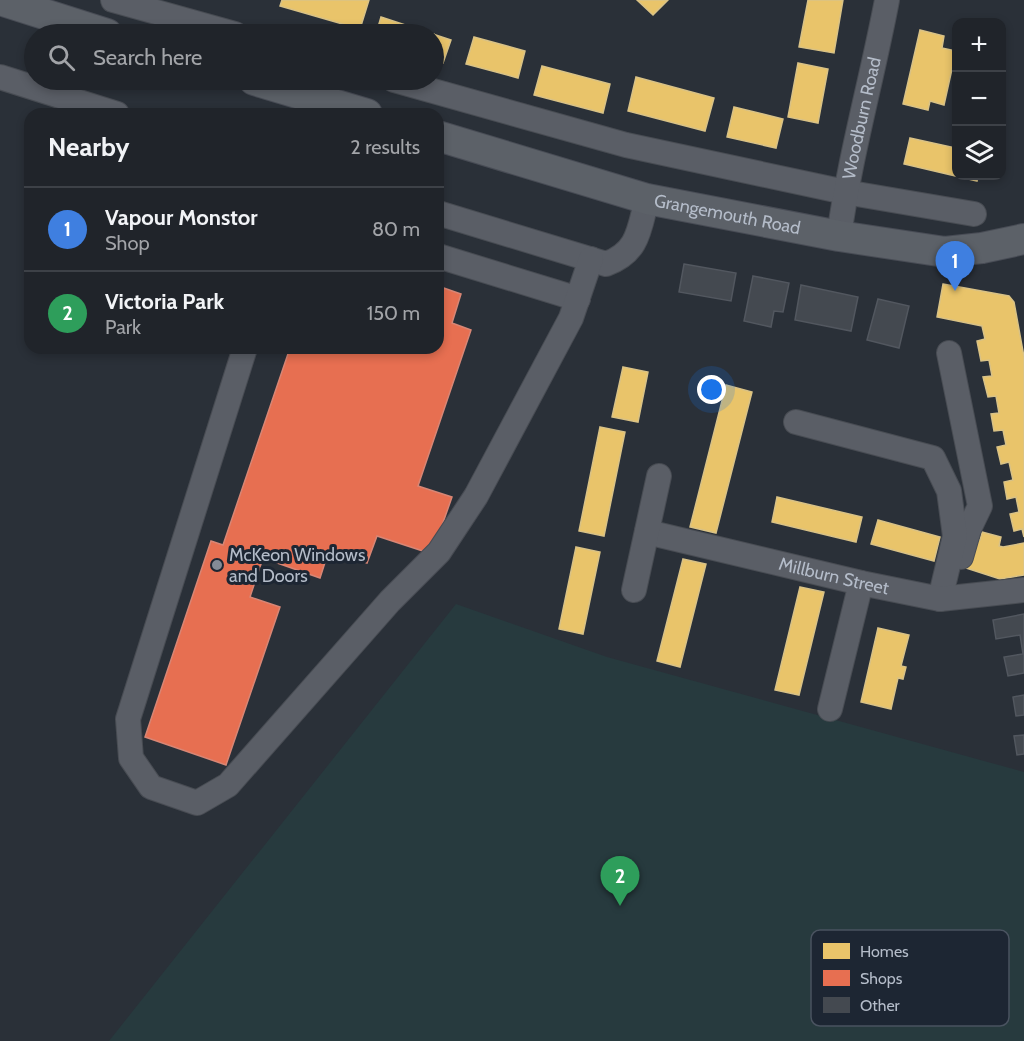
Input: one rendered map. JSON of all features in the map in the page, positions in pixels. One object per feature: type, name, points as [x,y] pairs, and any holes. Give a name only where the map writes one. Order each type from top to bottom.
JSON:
[{"type":"main road","points":[[0,0],[62,10],[89,24]]},
{"type":"main road","points":[[287,90],[347,108]]},
{"type":"main road","name":"Grangemouth Road","points":[[444,138],[647,199],[839,236],[945,252],[982,248],[1024,239]]},
{"type":"street","name":"Woodburn Road","points":[[839,236],[845,192],[873,74],[887,0]]},
{"type":"street","points":[[112,24],[118,1],[199,24]]},
{"type":"street","points":[[0,77],[24,85]]},
{"type":"street","points":[[41,90],[98,108]]},
{"type":"street","points":[[430,90],[627,145],[845,192],[974,214]]},
{"type":"street","points":[[444,215],[606,264],[619,260],[631,250],[637,239],[647,199]]},
{"type":"street","points":[[444,258],[578,300]]},
{"type":"street","points":[[243,354],[128,719],[131,758],[151,787],[197,802],[228,785],[390,601],[439,552],[482,485],[571,318],[591,259]]},
{"type":"street","points":[[943,589],[959,566],[969,529],[980,506],[950,353]]},
{"type":"street","points":[[796,422],[933,458],[949,491],[956,536],[943,589]]},
{"type":"street","points":[[634,590],[659,476]]},
{"type":"street","name":"Millburn Street","points":[[647,532],[861,583],[943,589],[1024,590]]},
{"type":"street","points":[[830,709],[861,583]]},
{"type":"green space","points":[[456,604],[607,657],[1024,772],[1024,1041],[109,1041]]},
{"type":"building: Homes","points":[[282,0],[369,0],[362,24],[343,24],[280,6]]},
{"type":"building: Homes","points":[[637,0],[668,0],[653,15]]},
{"type":"building: Homes","points":[[808,0],[843,0],[834,53],[799,47]]},
{"type":"building: Homes","points":[[381,17],[402,24],[379,24]]},
{"type":"building: Homes","points":[[920,30],[944,36],[942,48],[952,50],[952,69],[944,105],[930,101],[928,110],[903,104]]},
{"type":"building: Homes","points":[[474,37],[525,51],[518,78],[466,64]]},
{"type":"building: Homes","points":[[444,38],[451,40],[444,60]]},
{"type":"building: Homes","points":[[798,63],[828,69],[818,123],[788,117]]},
{"type":"building: Homes","points":[[542,66],[610,84],[603,113],[534,95]]},
{"type":"building: Homes","points":[[636,77],[714,98],[705,131],[628,111]]},
{"type":"building: Homes","points":[[734,107],[783,119],[776,148],[727,137]]},
{"type":"building: Homes","points":[[910,138],[952,147],[952,175],[904,164]]},
{"type":"building: Homes","points":[[943,284],[1009,296],[1014,302],[1024,357],[1024,537],[1022,529],[1014,531],[1010,514],[1019,512],[1016,497],[1007,499],[1004,482],[1013,480],[1009,462],[1001,464],[997,447],[1006,445],[1003,430],[994,431],[991,414],[999,413],[996,396],[988,397],[983,377],[992,376],[989,360],[981,361],[977,341],[985,339],[982,326],[937,317]]},
{"type":"building: Homes","points":[[623,367],[648,372],[638,422],[612,417]]},
{"type":"building: Homes","points":[[726,385],[752,392],[716,533],[690,527]]},
{"type":"building: Homes","points":[[600,427],[625,432],[604,536],[579,531]]},
{"type":"building: Homes","points":[[777,497],[862,517],[856,542],[772,522]]},
{"type":"building: Homes","points":[[878,520],[940,537],[934,561],[871,544]]},
{"type":"building: Homes","points":[[982,532],[1001,537],[999,546],[1024,543],[1024,575],[1000,579],[966,568],[973,539],[980,540]]},
{"type":"building: Homes","points":[[576,547],[600,552],[583,634],[559,629]]},
{"type":"building: Homes","points":[[683,559],[706,564],[680,667],[657,661]]},
{"type":"building: Homes","points":[[800,587],[824,592],[799,695],[775,690]]},
{"type":"building: Homes","points":[[878,628],[909,635],[901,666],[906,667],[903,679],[898,678],[891,709],[861,702]]},
{"type":"building: Shops","points":[[444,288],[461,294],[452,323],[471,330],[418,486],[452,497],[432,554],[377,536],[367,563],[329,550],[320,578],[263,558],[250,597],[280,607],[226,765],[145,737],[211,541],[223,545],[288,354],[444,354]]},
{"type":"building: Other","points":[[684,264],[736,273],[731,301],[679,292]]},
{"type":"building: Other","points":[[753,276],[789,283],[783,312],[774,311],[771,327],[744,321]]},
{"type":"building: Other","points":[[801,285],[858,297],[851,331],[795,320]]},
{"type":"building: Other","points":[[878,299],[909,306],[899,348],[867,340]]},
{"type":"building: Other","points":[[1024,614],[1024,673],[1008,676],[1004,657],[1023,654],[1020,635],[996,639],[993,620]]},
{"type":"building: Other","points":[[1024,695],[1024,715],[1016,716],[1013,697]]},
{"type":"building: Other","points":[[1024,735],[1024,754],[1017,755],[1014,736]]},
{"type":"place","name":"Vapour Monstor","points":[[955,291]]},
{"type":"place","name":"McKeon Windows and Doors","points":[[217,565]]},
{"type":"place","name":"Victoria Park","points":[[620,906]]}]
